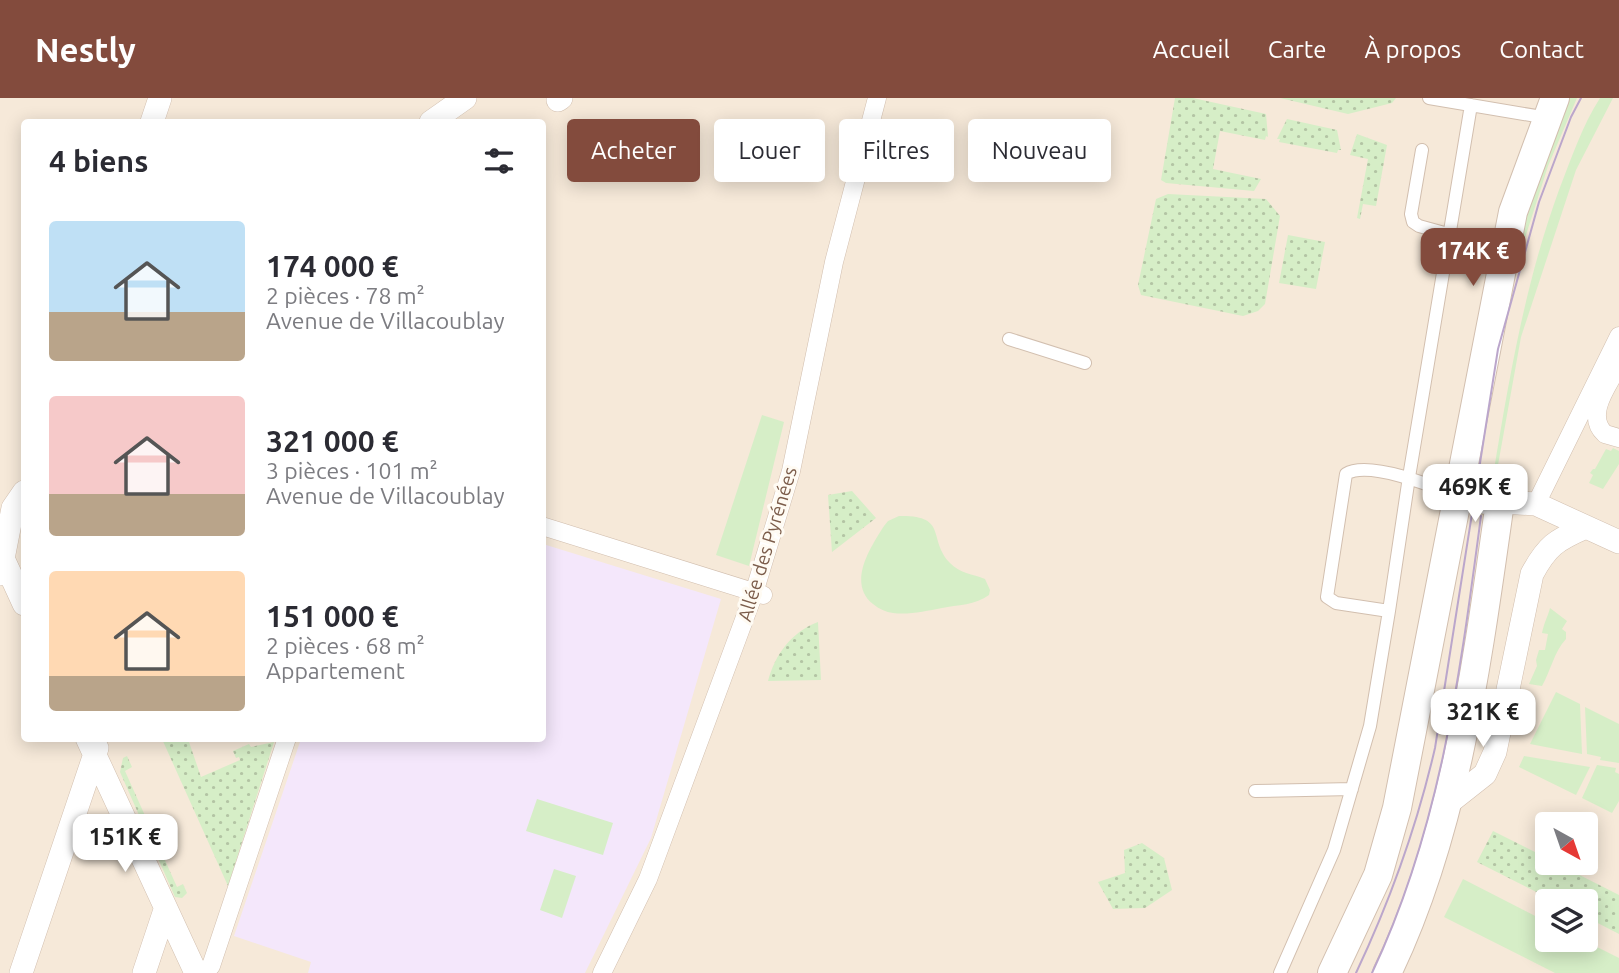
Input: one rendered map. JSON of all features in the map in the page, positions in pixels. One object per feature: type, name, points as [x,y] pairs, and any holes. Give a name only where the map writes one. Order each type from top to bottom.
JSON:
[{"type":"street","points":[[153,119],[160,98]]},
{"type":"street","points":[[435,112],[465,98]]},
{"type":"street","name":"Allée des Pyrénées","points":[[602,973],[648,879],[759,594],[791,471],[834,262],[877,98]]},
{"type":"street","points":[[1332,973],[1378,876],[1397,808],[1513,212],[1551,108]]},
{"type":"street","points":[[1536,504],[1619,336]]},
{"type":"street","points":[[1619,365],[1596,413],[1601,430],[1611,437],[1619,438]]},
{"type":"street","points":[[1457,495],[1536,504],[1586,527],[1617,536]]},
{"type":"street","points":[[21,496],[13,508],[1,562],[21,599]]},
{"type":"street","points":[[1387,973],[1422,887],[1447,804],[1469,698],[1500,502]]},
{"type":"street","points":[[546,527],[759,594]]},
{"type":"street","points":[[1447,804],[1485,774],[1495,752],[1532,574],[1544,553],[1557,540],[1586,527]]},
{"type":"street","points":[[94,744],[165,910],[198,973],[211,966],[287,742]]},
{"type":"street","points":[[21,973],[94,744]]},
{"type":"street","points":[[144,973],[165,910]]},
{"type":"lane","points":[[1429,98],[1471,105],[1551,108]]},
{"type":"lane","points":[[1280,973],[1334,850],[1370,726],[1471,105]]},
{"type":"lane","points":[[1422,150],[1411,214],[1413,222],[1448,234]]},
{"type":"lane","points":[[1009,339],[1085,363]]},
{"type":"lane","points":[[1389,611],[1331,601],[1327,597],[1346,474],[1357,469],[1409,477],[1457,495]]},
{"type":"lane","points":[[1255,791],[1352,789]]},
{"type":"shaded area","points":[[0,98],[1619,98],[1619,973],[0,973]]},
{"type":"shaded area","points":[[546,545],[721,599],[651,838],[585,973],[308,973],[311,962],[234,936],[300,742],[546,742]]},
{"type":"green space","points":[[1175,98],[1193,98],[1266,114],[1268,137],[1266,136],[1265,140],[1220,131],[1213,169],[1261,179],[1254,191],[1166,183],[1161,180]]},
{"type":"green space","points":[[1280,98],[1396,98],[1392,103],[1348,114]]},
{"type":"green space","points":[[1567,98],[1577,98],[1548,166],[1511,282],[1513,252]]},
{"type":"green space","points":[[1600,98],[1613,98],[1576,170],[1521,337],[1496,476],[1493,476],[1512,367],[1537,260],[1572,155]]},
{"type":"green space","points":[[1287,119],[1337,130],[1341,150],[1337,153],[1279,142],[1280,139],[1277,139]]},
{"type":"green space","points":[[1357,134],[1387,145],[1376,206],[1363,204],[1360,219],[1357,218],[1368,159],[1350,155]]},
{"type":"green space","points":[[1168,194],[1266,199],[1280,216],[1265,304],[1258,311],[1243,316],[1141,295],[1138,285],[1156,199]]},
{"type":"green space","points":[[1288,235],[1325,242],[1316,289],[1279,283]]},
{"type":"green space","points":[[762,415],[784,422],[749,566],[716,555]]},
{"type":"green space","points":[[1613,448],[1619,451],[1619,464],[1603,489],[1589,483],[1593,475],[1590,473],[1606,449],[1611,451]]},
{"type":"green space","points":[[852,491],[876,518],[832,552],[828,495]]},
{"type":"green space","points":[[899,516],[915,517],[931,524],[943,554],[950,563],[962,571],[985,579],[990,590],[989,595],[972,603],[911,613],[890,613],[873,604],[865,596],[862,586],[864,565],[884,526]]},
{"type":"green space","points":[[1550,608],[1567,621],[1562,629],[1566,632],[1566,639],[1558,650],[1542,686],[1529,684],[1537,666],[1539,650],[1545,650],[1548,634],[1542,633]]},
{"type":"green space","points":[[818,622],[821,680],[768,681],[775,662],[792,638]]},
{"type":"green space","points":[[1556,692],[1580,704],[1582,754],[1530,744]]},
{"type":"green space","points":[[1585,707],[1619,724],[1619,763],[1600,760],[1601,757],[1587,754]]},
{"type":"green space","points":[[163,742],[189,742],[201,777],[240,760],[233,751],[249,744],[251,747],[274,742],[228,886]]},
{"type":"green space","points":[[127,756],[132,767],[125,771],[177,887],[183,884],[187,893],[182,898],[175,897],[120,772],[123,758]]},
{"type":"green space","points":[[1524,756],[1590,767],[1576,795],[1519,767]]},
{"type":"green space","points":[[1597,765],[1616,768],[1615,772],[1619,774],[1619,801],[1612,813],[1582,798]]},
{"type":"green space","points":[[537,799],[613,823],[603,855],[526,831]]},
{"type":"green space","points":[[1493,831],[1535,852],[1535,875],[1580,875],[1619,895],[1619,934],[1598,923],[1598,889],[1535,889],[1535,891],[1477,862]]},
{"type":"green space","points":[[1142,843],[1164,858],[1172,890],[1145,908],[1113,909],[1098,882],[1125,873],[1124,850]]},
{"type":"green space","points":[[554,869],[576,876],[562,918],[540,910]]},
{"type":"green space","points":[[1463,879],[1535,916],[1535,952],[1598,952],[1598,948],[1619,958],[1619,973],[1555,973],[1444,917]]},
{"type":"tram line","points":[[1356,973],[1402,863],[1428,777],[1435,748],[1498,349],[1539,202],[1571,117],[1581,98]]},
{"type":"tram line","points":[[1372,973],[1396,918],[1431,806],[1455,692],[1481,516]]}]
